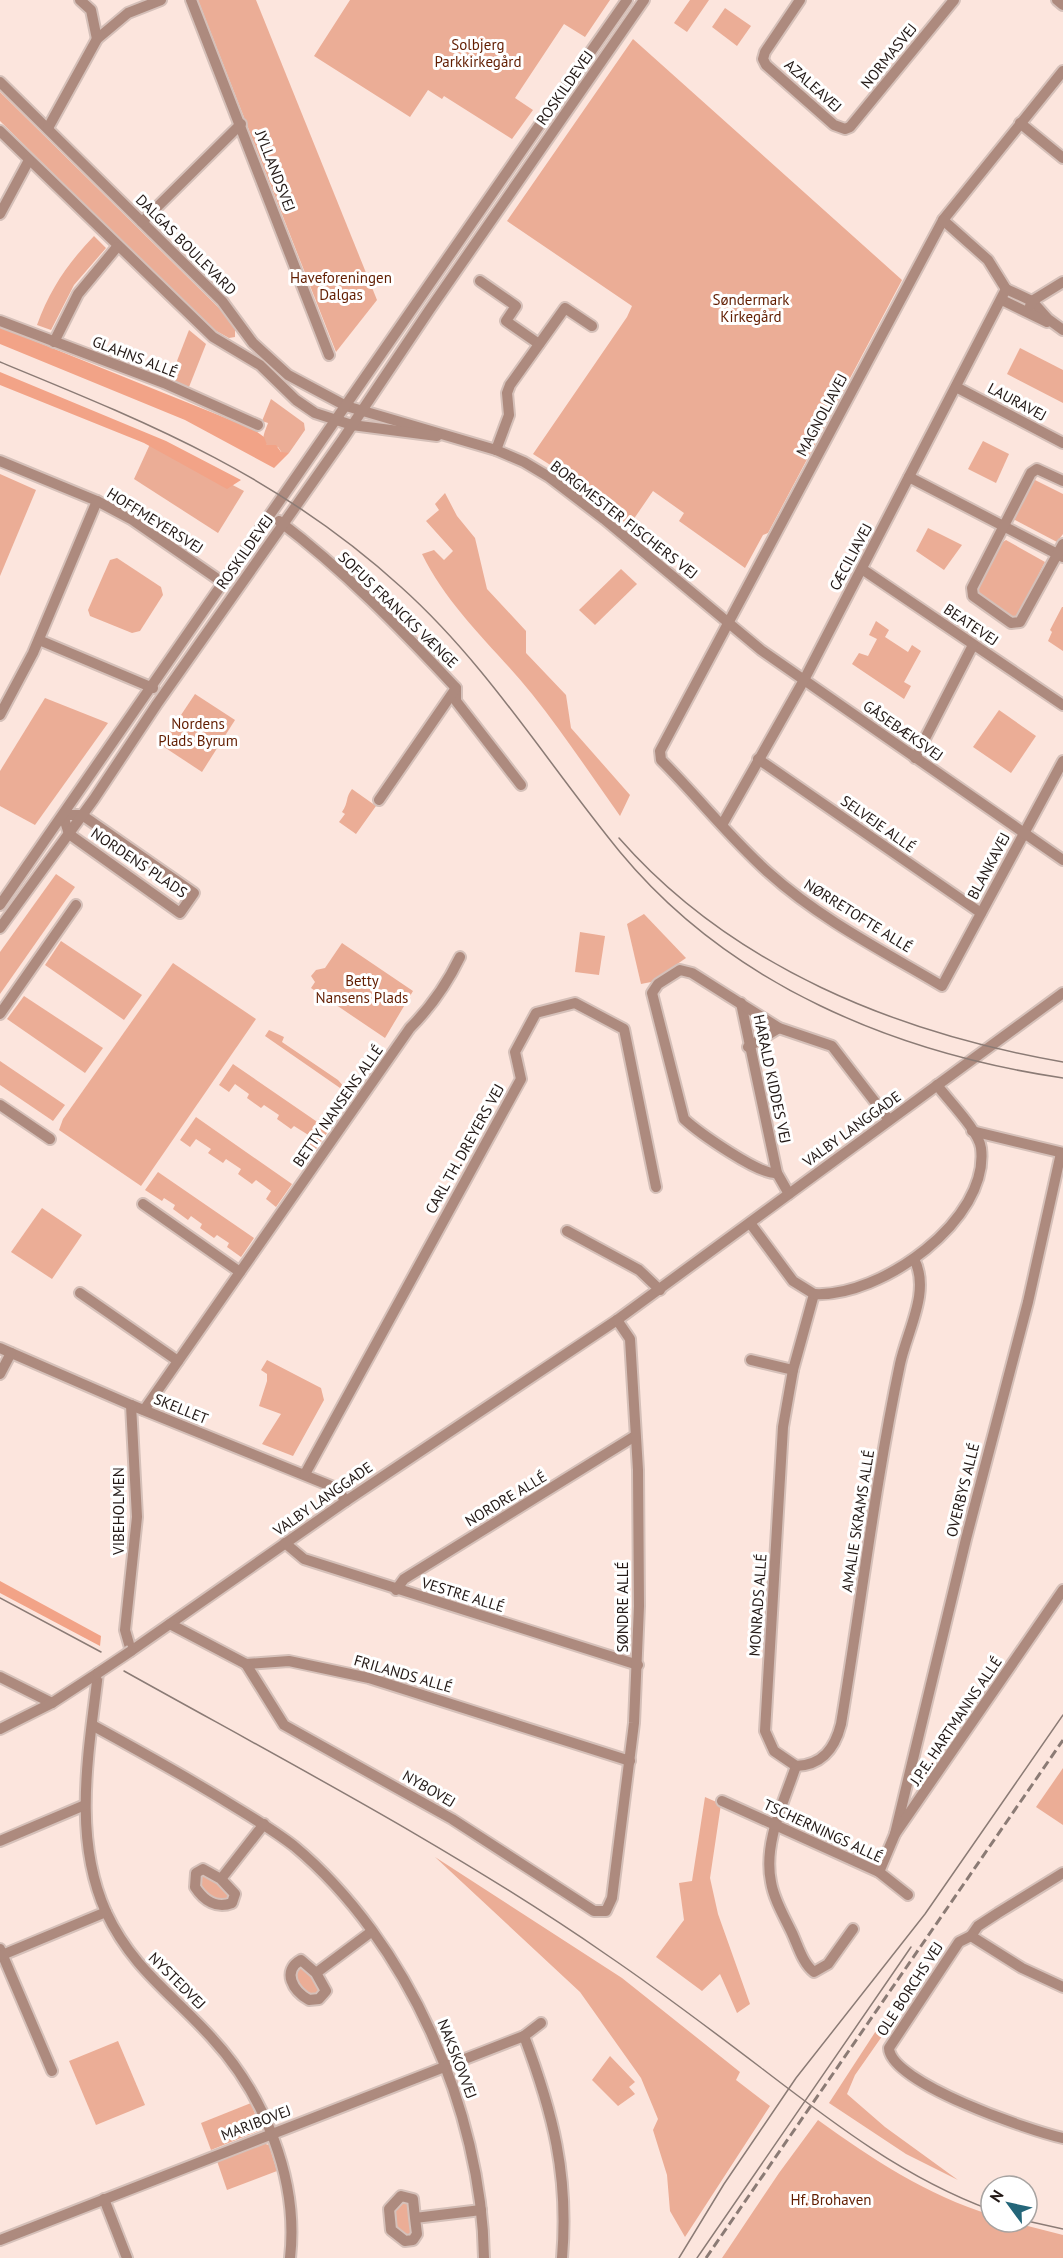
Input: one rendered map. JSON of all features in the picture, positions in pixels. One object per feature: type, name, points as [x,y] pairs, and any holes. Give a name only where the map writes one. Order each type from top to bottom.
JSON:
[{"type":"street","points":[[80,0],[91,10],[97,39]]},
{"type":"street","points":[[48,128],[97,39],[104,36],[128,13],[161,0]]},
{"type":"street","name":"JYLLANDSVEJ","points":[[191,0],[329,355]]},
{"type":"street","name":"ROSKILDEVEJ","points":[[0,905],[153,688],[627,0]]},
{"type":"street","name":"ROSKILDEVEJ","points":[[0,928],[69,834],[644,0]]},
{"type":"street","name":"AZALEAVEJ","points":[[800,0],[763,59],[766,65],[834,125],[845,129]]},
{"type":"street","name":"NORMASVEJ","points":[[845,129],[850,127],[954,0]]},
{"type":"street","points":[[1057,0],[1063,4]]},
{"type":"street","name":"MAGNOLIAVEJ","points":[[688,788],[661,760],[660,751],[943,220],[1063,71]]},
{"type":"street","name":"DALGAS BOULEVARD","points":[[0,82],[222,301],[253,343],[288,375],[361,412]]},
{"type":"street","points":[[1020,123],[1063,158]]},
{"type":"street","points":[[142,222],[241,124]]},
{"type":"street","points":[[0,131],[117,247],[213,337],[260,365],[296,400],[315,413],[352,425]]},
{"type":"street","points":[[0,214],[29,160]]},
{"type":"street","points":[[500,184],[511,192]]},
{"type":"street","points":[[943,220],[988,260],[1006,289],[1032,301],[1048,319],[1063,330]]},
{"type":"street","points":[[54,342],[78,294],[117,247]]},
{"type":"street","points":[[480,281],[516,306],[506,321],[539,344]]},
{"type":"street","points":[[1026,312],[1032,301],[1063,282]]},
{"type":"street","name":"CÆCILIAVEJ","points":[[722,825],[804,680],[1006,289]]},
{"type":"street","points":[[1002,300],[1063,330]]},
{"type":"street","points":[[496,450],[509,415],[507,393],[510,386],[565,308],[592,326]]},
{"type":"street","name":"GLAHNS ALLÉ","points":[[0,321],[164,383],[258,425]]},
{"type":"street","name":"LAURAVEJ","points":[[956,387],[1063,443]]},
{"type":"street","name":"BORGMESTER FISCHERS VEJ","points":[[361,412],[496,450],[524,462],[564,488],[728,623]]},
{"type":"street","name":"BORGMESTER FISCHERS VEJ","points":[[352,425],[404,434],[449,437]]},
{"type":"street","name":"HOFFMEYERSVEJ","points":[[0,460],[97,501],[130,519],[225,584]]},
{"type":"street","points":[[1063,481],[1039,469],[1033,470],[971,590],[975,599],[1011,623],[1017,624],[1023,620],[1060,556],[1063,544]]},
{"type":"street","points":[[909,477],[1060,556]]},
{"type":"street","points":[[0,715],[19,684],[39,640],[97,501]]},
{"type":"street","name":"SOFUS FRANCKS VÆNGE","points":[[271,516],[361,591],[456,688],[456,701],[521,785]]},
{"type":"street","name":"BEATEVEJ","points":[[862,569],[1063,705]]},
{"type":"street","name":"GÅSEBÆKSVEJ","points":[[728,623],[804,680],[1063,860]]},
{"type":"street","points":[[39,640],[153,688]]},
{"type":"street","points":[[915,758],[973,645]]},
{"type":"street","points":[[379,800],[456,688]]},
{"type":"street","name":"SELVEJE ALLÉ","points":[[758,759],[981,913]]},
{"type":"street","name":"BLANKAVEJ","points":[[942,986],[1063,761]]},
{"type":"street","name":"NØRRETOFTE ALLÉ","points":[[688,788],[768,873],[800,898],[942,986]]},
{"type":"street","name":"NORDENS PLADS","points":[[82,815],[194,893],[180,913],[69,834],[63,816],[82,815]]},
{"type":"street","points":[[0,1014],[76,905]]},
{"type":"street","name":"BETTY NANSENS ALLÉ","points":[[144,1410],[410,1028],[427,1011],[449,979],[459,957]]},
{"type":"street","points":[[777,1173],[772,1174],[758,1168],[694,1129],[684,1119],[652,993],[658,984],[680,970],[693,973],[779,1028],[831,1046],[889,1120]]},
{"type":"street","name":"VALBY LANGGADE","points":[[0,1729],[52,1703],[98,1673],[346,1501],[617,1320],[1063,993]]},
{"type":"street","name":"CARL TH. DREYERS VEJ","points":[[305,1474],[521,1079],[515,1052],[536,1013],[575,1003],[624,1029],[657,1168],[656,1187]]},
{"type":"street","name":"HARALD KIDDES VEJ","points":[[741,1003],[748,1047],[777,1173],[789,1194]]},
{"type":"street","points":[[748,1047],[779,1028]]},
{"type":"street","points":[[750,1224],[793,1281],[814,1294],[847,1290],[914,1260],[946,1229],[972,1193],[982,1164],[981,1145],[937,1085]]},
{"type":"street","points":[[0,1105],[50,1139]]},
{"type":"street","points":[[972,1131],[1062,1153]]},
{"type":"street","name":"OVERBYS ALLÉ","points":[[895,1834],[963,1550],[1033,1282],[1062,1153]]},
{"type":"street","points":[[143,1204],[240,1272]]},
{"type":"street","points":[[567,1231],[639,1270],[660,1290]]},
{"type":"street","name":"AMALIE SKRAMS ALLÉ","points":[[796,1766],[809,1766],[824,1758],[837,1742],[893,1398],[905,1341],[920,1293],[921,1274],[914,1260]]},
{"type":"street","points":[[80,1293],[178,1361]]},
{"type":"street","name":"MONRADS ALLÉ","points":[[796,1766],[774,1751],[768,1742],[765,1720],[783,1427],[793,1370],[814,1294]]},
{"type":"street","name":"SØNDRE ALLÉ","points":[[612,1898],[630,1761],[638,1665],[638,1470],[630,1339],[617,1320]]},
{"type":"street","name":"SKELLET","points":[[0,1348],[131,1405],[305,1474],[336,1488],[346,1501]]},
{"type":"street","points":[[0,1374],[11,1353]]},
{"type":"street","points":[[751,1360],[793,1370]]},
{"type":"street","name":"VIBEHOLMEN","points":[[131,1405],[138,1514],[125,1630],[131,1651]]},
{"type":"street","name":"NORDRE ALLÉ","points":[[396,1590],[404,1579],[635,1436]]},
{"type":"street","name":"VESTRE ALLÉ","points":[[285,1543],[304,1560],[638,1665]]},
{"type":"street","name":"J.P.E. HARTMANNS ALLÉ","points":[[879,1872],[895,1834],[1063,1590]]},
{"type":"street","points":[[170,1624],[246,1664]]},
{"type":"street","name":"FRILANDS ALLÉ","points":[[246,1664],[289,1661],[369,1678],[630,1761]]},
{"type":"street","name":"NYBOVEJ","points":[[246,1664],[279,1719],[290,1729],[452,1819],[594,1911],[606,1911],[612,1898]]},
{"type":"street","name":"NYSTEDVEJ","points":[[98,1673],[85,1805],[88,1838],[98,1889],[106,1912],[134,1959],[227,2055],[254,2096],[271,2134],[286,2180],[290,2207],[290,2258]]},
{"type":"street","points":[[0,1677],[52,1703]]},
{"type":"street","name":"NAKSKOVVEJ","points":[[92,1725],[264,1824],[294,1846],[324,1875],[371,1932],[411,1992],[428,2024],[445,2066],[471,2142],[481,2210],[484,2258]]},
{"type":"street","points":[[796,1766],[776,1826],[769,1863],[771,1882],[777,1901],[809,1969],[814,1972],[828,1964],[853,1929]]},
{"type":"street","name":"TSCHERNINGS ALLÉ","points":[[722,1801],[879,1872],[908,1895]]},
{"type":"street","points":[[0,1841],[85,1805]]},
{"type":"street","points":[[221,1879],[264,1824]]},
{"type":"street","name":"OLE BORCHS VEJ","points":[[1063,1873],[978,1926],[971,1936],[963,1939],[954,1948],[893,2040],[889,2055],[917,2079],[961,2102],[1022,2127],[1063,2138]]},
{"type":"street","points":[[52,2071],[1,1953],[106,1912]]},
{"type":"street","points":[[316,1973],[371,1932]]},
{"type":"street","points":[[971,1936],[1022,1968],[1063,1987]]},
{"type":"street","name":"MARIBOVEJ","points":[[0,2240],[524,2036],[541,2023]]},
{"type":"street","points":[[524,2036],[555,2132],[564,2186],[562,2258]]},
{"type":"street","points":[[104,2199],[127,2258]]},
{"type":"street","points":[[415,2218],[481,2210]]},
{"type":"green space","name":"Haveforeningen Dalgas","points":[[198,0],[256,0],[377,300],[336,352]]},
{"type":"green space","name":"Solbjerg Parkkirkegård","points":[[350,0],[610,0],[585,37],[564,24],[515,98],[533,110],[512,139],[444,96],[442,99],[428,90],[410,117],[314,56]]},
{"type":"green space","points":[[690,0],[709,0],[687,32],[674,23]]},
{"type":"green space","points":[[725,8],[751,26],[737,46],[712,27]]},
{"type":"green space","name":"Søndermark Kirkegård","points":[[633,39],[902,280],[768,533],[763,535],[745,568],[679,521],[684,513],[653,491],[629,526],[574,480],[533,454],[627,317],[632,306],[507,221]]},
{"type":"green space","points":[[0,92],[224,313],[235,329],[235,337],[229,338],[209,327],[0,121]]},
{"type":"green space","points":[[94,236],[106,248],[74,285],[51,330],[37,325],[61,277]]},
{"type":"green space","points":[[189,330],[206,344],[189,387],[170,379]]},
{"type":"green space","points":[[1020,348],[1063,370],[1063,403],[1007,374]]},
{"type":"green space","points":[[271,399],[304,423],[305,430],[289,453],[282,453],[278,447],[269,446],[264,442],[268,423],[262,421]]},
{"type":"green space","points":[[983,441],[1009,454],[996,483],[968,469]]},
{"type":"green space","points":[[151,442],[244,491],[218,533],[134,479]]},
{"type":"green space","points":[[0,474],[36,490],[0,576]]},
{"type":"green space","points":[[1033,479],[1063,494],[1063,534],[1057,542],[1013,519]]},
{"type":"green space","points":[[445,493],[457,516],[475,538],[487,589],[526,631],[526,653],[566,695],[571,728],[630,795],[620,816],[532,694],[445,592],[422,554],[434,550],[444,560],[453,551],[426,521],[439,510],[435,504]]},
{"type":"green space","points":[[928,528],[962,545],[944,570],[916,551]]},
{"type":"green space","points":[[1006,540],[1045,562],[1016,619],[978,593],[978,588],[1000,544]]},
{"type":"green space","points":[[117,558],[161,587],[163,595],[140,631],[132,633],[90,616],[88,610],[110,560]]},
{"type":"green space","points":[[621,569],[637,584],[595,625],[579,610]]},
{"type":"green space","points":[[1062,607],[1063,651],[1048,641],[1052,632],[1050,630]]},
{"type":"green space","points":[[876,621],[889,630],[885,637],[908,652],[912,645],[921,651],[904,682],[911,686],[904,699],[852,664],[859,653],[868,656],[877,639],[869,635]]},
{"type":"green space","name":"Nordens Plads Byrum","points":[[195,694],[235,720],[202,772],[161,745]]},
{"type":"green space","points":[[45,698],[108,723],[35,825],[0,806],[0,771]]},
{"type":"green space","points":[[999,710],[1036,736],[1011,773],[973,747]]},
{"type":"green space","points":[[352,789],[376,806],[356,834],[339,822],[345,814],[342,812]]},
{"type":"green space","points":[[56,874],[75,887],[0,994],[0,952]]},
{"type":"green space","points":[[644,914],[686,958],[651,982],[641,984],[627,924]]},
{"type":"green space","points":[[580,932],[605,936],[599,975],[575,972]]},
{"type":"green space","points":[[61,941],[142,995],[124,1020],[45,965]]},
{"type":"green space","name":"Betty Nansens Plads","points":[[342,943],[413,991],[385,1038],[311,988],[315,982],[311,976],[316,970],[325,968]]},
{"type":"green space","points":[[173,963],[256,1019],[141,1186],[59,1130],[63,1119]]},
{"type":"green space","points":[[24,996],[103,1048],[85,1073],[7,1019]]},
{"type":"green space","points":[[269,1030],[284,1037],[282,1042],[338,1080],[353,1097],[265,1036]]},
{"type":"green space","points":[[0,1061],[65,1105],[53,1121],[0,1085]]},
{"type":"green space","points":[[233,1064],[329,1130],[314,1152],[304,1145],[310,1136],[294,1126],[291,1129],[277,1119],[279,1115],[264,1105],[261,1108],[247,1098],[249,1094],[235,1084],[229,1092],[219,1085]]},
{"type":"green space","points":[[196,1117],[292,1184],[276,1207],[266,1199],[271,1191],[256,1180],[252,1184],[238,1174],[241,1169],[226,1159],[223,1163],[208,1153],[211,1149],[196,1139],[190,1147],[180,1140]]},
{"type":"green space","points":[[158,1172],[254,1238],[241,1257],[227,1247],[229,1243],[217,1235],[214,1238],[200,1228],[202,1224],[191,1216],[188,1220],[173,1209],[175,1205],[164,1198],[162,1201],[145,1190]]},
{"type":"green space","points":[[42,1208],[82,1235],[52,1279],[11,1252]]},
{"type":"green space","points":[[267,1360],[321,1388],[324,1400],[293,1456],[262,1444],[281,1414],[259,1406],[267,1381],[267,1374],[261,1370]]},
{"type":"green space","points":[[1063,1768],[1063,1825],[1036,1807]]},
{"type":"green space","points":[[705,1797],[721,1804],[710,1878],[718,1914],[750,2004],[737,2013],[720,1974],[702,1991],[656,1957],[684,1920],[679,1883],[692,1881]]},
{"type":"green space","points":[[435,1857],[622,1978],[740,2072],[736,2080],[770,2106],[685,2237],[670,2211],[667,2175],[653,2130],[658,2119],[641,2078],[580,1992]]},
{"type":"green space","points":[[204,1875],[229,1890],[229,1899],[220,1903],[201,1890],[200,1879]]},
{"type":"green space","points":[[303,1965],[321,1985],[320,1993],[309,1997],[295,1981],[297,1968]]},
{"type":"green space","points":[[885,2017],[892,2022],[855,2075],[847,2094],[885,2127],[958,2180],[906,2154],[829,2103]]},
{"type":"green space","points":[[118,2041],[145,2105],[96,2125],[69,2061]]},
{"type":"green space","points":[[610,2056],[635,2082],[629,2087],[635,2094],[618,2106],[592,2080]]},
{"type":"green space","points":[[251,2103],[261,2130],[211,2150],[201,2123]]},
{"type":"green space","name":"Hf. Brohaven","points":[[818,2120],[901,2175],[979,2211],[979,2234],[1039,2234],[1039,2229],[1063,2235],[1063,2258],[722,2258]]},
{"type":"green space","points":[[262,2143],[269,2145],[277,2171],[227,2190],[217,2161]]},
{"type":"green space","points":[[402,2199],[409,2202],[413,2233],[409,2237],[395,2231],[392,2207]]},
{"type":"shaded area","points":[[0,327],[253,429],[264,437],[267,445],[276,445],[281,452],[289,453],[274,468],[185,420],[0,344]]},
{"type":"shaded area","points":[[0,372],[166,441],[241,480],[227,489],[144,443],[0,385]]},
{"type":"shaded area","points":[[0,1581],[101,1636],[100,1646],[0,1593]]},
{"type":"tram line","points":[[0,362],[161,431],[211,456],[308,513],[355,548],[401,587],[461,648],[620,852],[664,899],[712,940],[764,975],[820,1006],[878,1031],[938,1051],[1000,1067],[1063,1078]]},
{"type":"tram line","points":[[619,838],[664,883],[713,923],[765,958],[821,987],[879,1012],[939,1033],[1063,1062]]},
{"type":"tram line","points":[[0,1598],[101,1652]]},
{"type":"tram line","points":[[124,1671],[369,1807],[490,1879],[646,1982],[870,2148],[928,2182],[979,2205]]},
{"type":"tram line","points":[[679,2258],[724,2184],[796,2078],[925,1914],[1063,1715]]},
{"type":"tram line","points":[[697,2258],[911,1947]]},
{"type":"tram line","points":[[1039,2224],[1063,2229]]},
{"type":"railway","points":[[706,2258],[1063,1740]]}]
